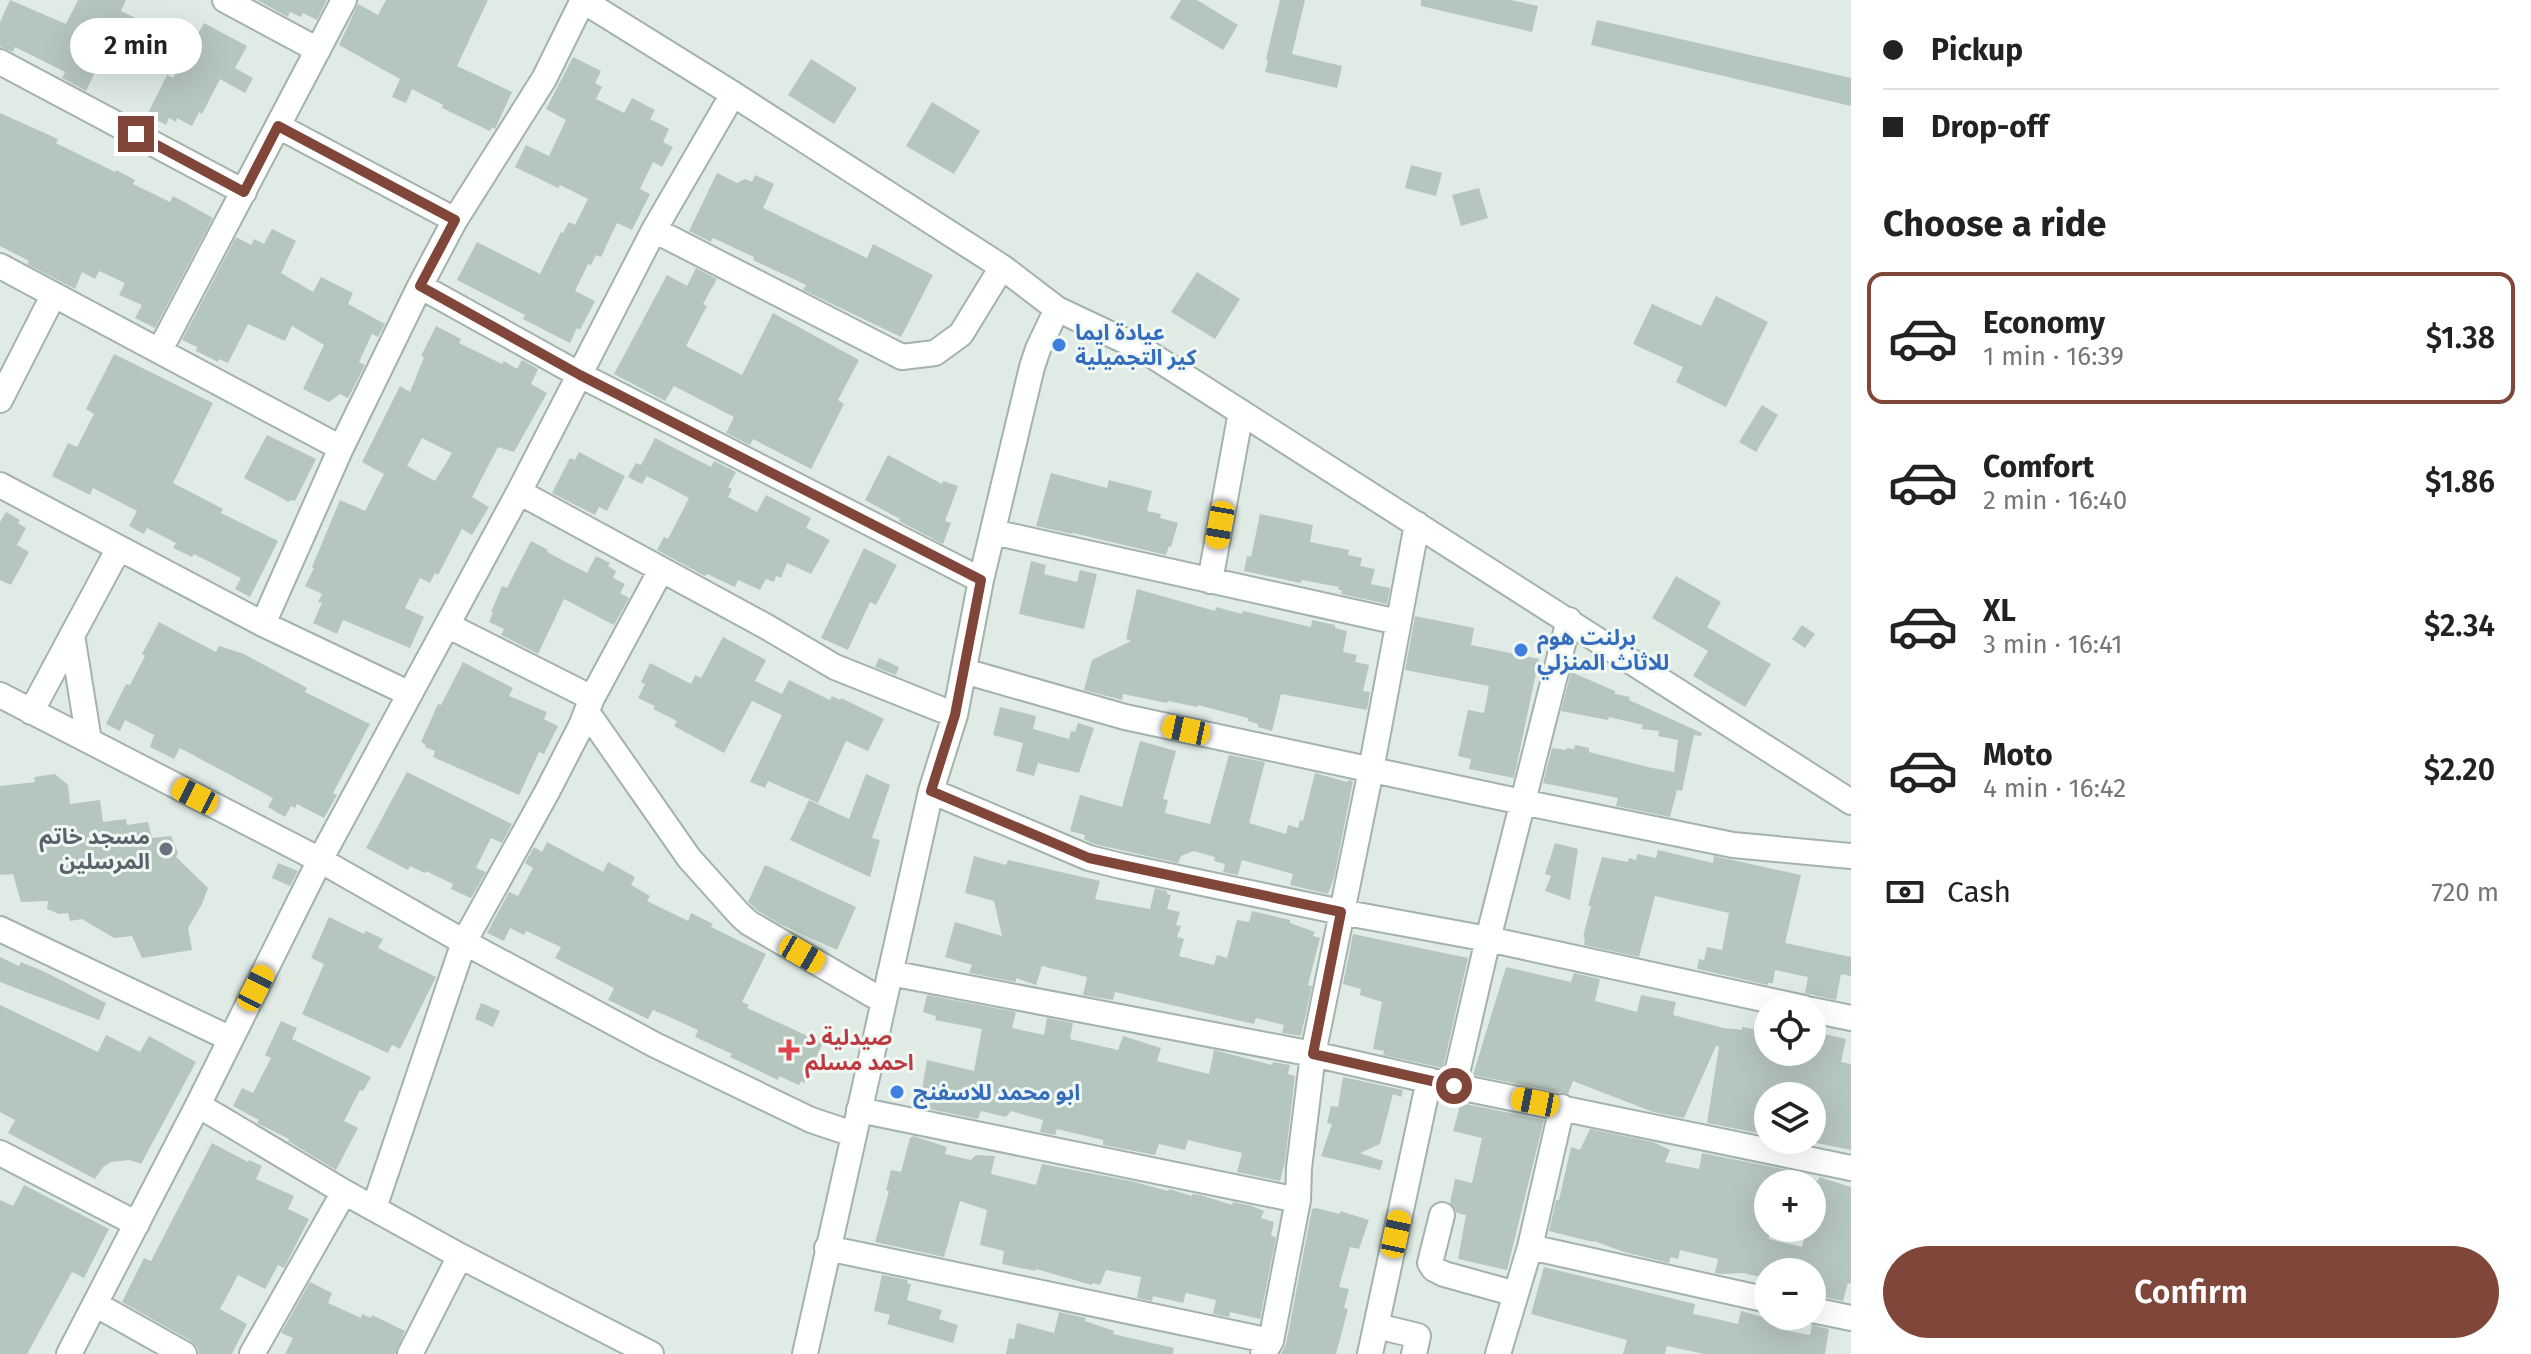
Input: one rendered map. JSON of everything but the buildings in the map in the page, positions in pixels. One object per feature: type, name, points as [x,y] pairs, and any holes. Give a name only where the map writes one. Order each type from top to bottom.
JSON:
[{"type":"street","points":[[225,0],[318,50]]},
{"type":"street","points":[[160,350],[344,0]]},
{"type":"street","points":[[263,624],[341,448],[420,286],[455,220],[544,79],[582,0],[1002,267],[1057,309],[1142,349],[1851,802]]},
{"type":"street","points":[[0,62],[244,192]]},
{"type":"street","points":[[69,1354],[320,860],[519,492],[654,230],[733,94]]},
{"type":"street","points":[[278,126],[455,220]]},
{"type":"street","points":[[654,230],[902,357],[935,353],[961,334],[1002,267]]},
{"type":"street","points":[[0,266],[341,448]]},
{"type":"street","points":[[420,286],[580,375],[981,580]]},
{"type":"street","points":[[0,400],[53,296]]},
{"type":"street","points":[[805,1354],[931,791],[955,715],[981,580],[1032,367],[1057,309]]},
{"type":"street","points":[[1210,581],[1241,412]]},
{"type":"street","points":[[0,485],[263,624],[410,694]]},
{"type":"street","points":[[519,492],[835,667],[955,715]]},
{"type":"street","points":[[827,1248],[1267,1348],[1298,1200],[1313,1054],[1417,524]]},
{"type":"street","points":[[993,532],[1398,622]]},
{"type":"street","points":[[31,712],[119,548]]},
{"type":"street","points":[[374,1208],[464,942],[547,792],[661,570]]},
{"type":"street","points":[[1454,1086],[1569,620]]},
{"type":"street","points":[[447,625],[589,705],[689,858],[740,915],[883,1001]]},
{"type":"street","points":[[72,635],[89,741]]},
{"type":"street","points":[[964,671],[1125,717],[1522,802],[1733,845],[1851,856]]},
{"type":"street","points":[[0,695],[320,860],[464,942],[669,1052],[811,1120],[853,1134]]},
{"type":"street","points":[[931,791],[1089,858],[1754,997]]},
{"type":"street","points":[[0,929],[231,1039]]},
{"type":"street","points":[[890,973],[1313,1054],[1851,1168]]},
{"type":"street","points":[[1826,1013],[1851,1018]]},
{"type":"street","points":[[1370,1354],[1429,1080]]},
{"type":"street","points":[[198,1105],[344,1192],[460,1256],[651,1354]]},
{"type":"street","points":[[1498,1354],[1530,1247],[1562,1107]]},
{"type":"street","points":[[859,1110],[1298,1200]]},
{"type":"street","points":[[0,1153],[137,1224]]},
{"type":"street","points":[[252,1354],[344,1192]]},
{"type":"street","points":[[1442,1215],[1430,1263],[1434,1269],[1516,1294]]},
{"type":"street","points":[[1530,1247],[1754,1297]]},
{"type":"street","points":[[410,1354],[460,1256]]},
{"type":"street","points":[[95,1304],[184,1354]]},
{"type":"street","points":[[1826,1313],[1851,1318]]},
{"type":"street","points":[[1377,1326],[1418,1336],[1414,1354]]},
{"type":"place","name":"عيادة ايما كير التجميلية","points":[[1059,345]]},
{"type":"place","name":"برلنت هوم للاثاث المنزلي","points":[[1521,650]]},
{"type":"place","name":"مسجد خاتم المرسلين","points":[[166,849]]},
{"type":"place","name":"صيدلية د احمد مسلم","points":[[789,1050]]},
{"type":"place","name":"ابو محمد للاسفنج","points":[[897,1092]]},
{"type":"route","points":[[136,134],[244,192],[278,126],[455,220],[420,286],[580,375],[981,580],[955,715],[931,791],[1089,858],[1341,912],[1313,1054],[1454,1086]]}]
